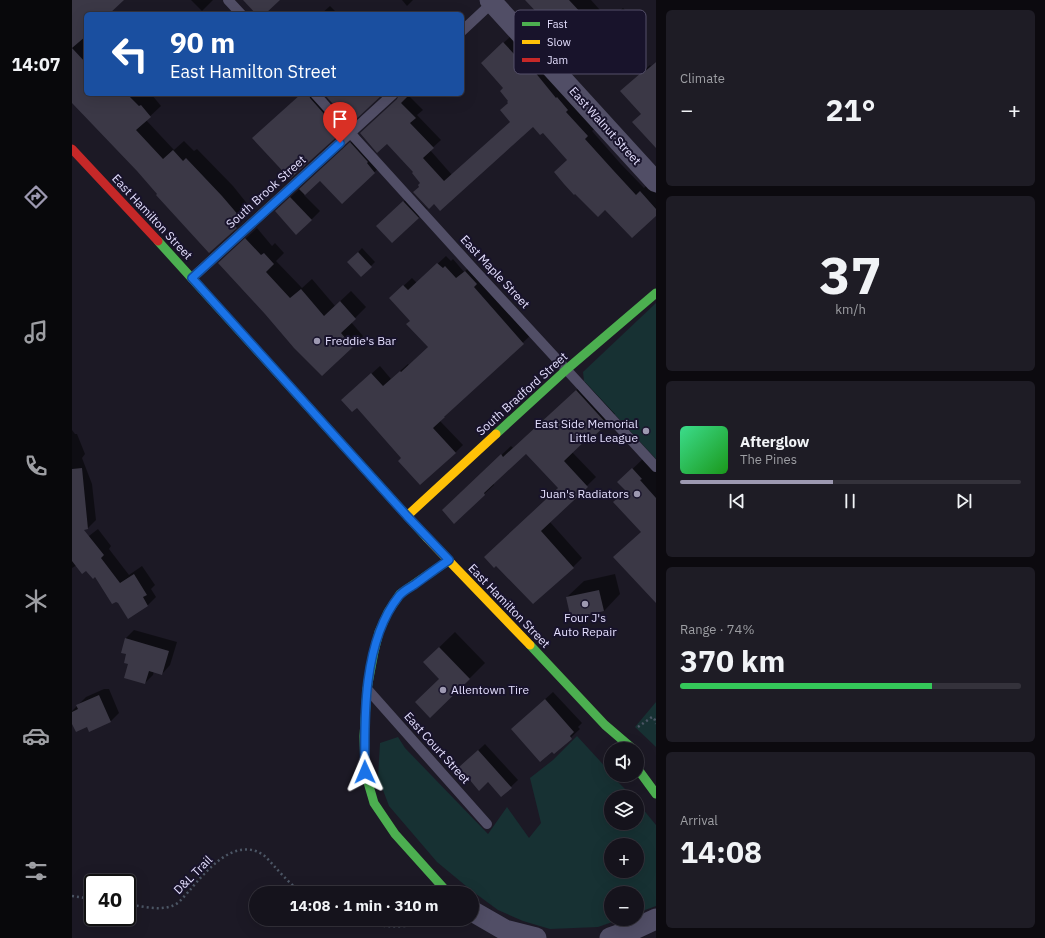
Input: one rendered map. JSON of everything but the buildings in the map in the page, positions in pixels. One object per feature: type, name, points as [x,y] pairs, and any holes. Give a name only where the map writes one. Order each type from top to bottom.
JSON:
[{"type":"main road","name":"East Hamilton Street","points":[[72,149],[192,278],[407,516],[605,725]]},
{"type":"main road","name":"South Bradford Street","points":[[407,516],[567,369],[656,293]]},
{"type":"main road","points":[[442,886],[395,834],[374,803],[365,772],[364,736],[367,689],[379,632],[388,612],[400,594],[449,560]]},
{"type":"main road","points":[[605,725],[618,742]]},
{"type":"main road","points":[[605,725],[625,742]]},
{"type":"main road","points":[[644,778],[656,794]]},
{"type":"street","name":"East Walnut Street","points":[[492,1],[514,25]]},
{"type":"street","name":"East Walnut Street","points":[[558,74],[656,182]]},
{"type":"street","points":[[479,915],[505,930],[536,938]]},
{"type":"street","points":[[610,938],[656,919]]},
{"type":"lane","points":[[228,0],[239,12]]},
{"type":"lane","points":[[464,29],[492,1]]},
{"type":"lane","name":"East Maple Street","points":[[317,96],[471,266],[656,466]]},
{"type":"lane","name":"South Brook Street","points":[[192,278],[391,96]]},
{"type":"lane","name":"East Court Street","points":[[367,689],[487,824]]},
{"type":"path","points":[[638,727],[652,717],[656,724]]},
{"type":"path","name":"D&L Trail","points":[[136,906],[149,908],[165,908],[174,906],[208,869],[224,857],[237,851],[252,849],[263,854],[294,886]]},
{"type":"path","points":[[72,896],[84,898]]},
{"type":"green space","points":[[656,303],[656,459],[584,381],[583,372]]},
{"type":"green space","points":[[656,702],[656,747],[635,727]]},
{"type":"green space","points":[[577,736],[604,765],[604,782],[618,782],[626,790],[604,790],[604,830],[644,830],[644,810],[656,825],[656,906],[644,910],[644,886],[604,886],[604,925],[598,927],[550,929],[523,921],[498,910],[479,896],[479,886],[466,886],[437,862],[389,806],[378,777],[380,743],[398,737],[405,748],[488,834],[507,807],[529,838],[541,823],[530,778],[553,760]]},
{"type":"traffic: fast","points":[[158,241],[427,538]]},
{"type":"traffic: fast","points":[[496,434],[567,369],[656,293]]},
{"type":"traffic: fast","points":[[442,886],[395,834],[374,803],[365,772],[364,736],[367,689],[374,652],[379,632],[388,612],[400,594],[449,560]]},
{"type":"traffic: fast","points":[[530,645],[605,725],[625,742]]},
{"type":"traffic: fast","points":[[644,778],[656,794]]},
{"type":"traffic: slow","points":[[407,516],[496,434]]},
{"type":"traffic: slow","points":[[427,538],[530,645]]},
{"type":"traffic: jam","points":[[72,149],[158,241]]},
{"type":"place","name":"Freddie's Bar","points":[[317,341]]},
{"type":"place","name":"East Side Memorial Little League","points":[[646,431]]},
{"type":"place","name":"Juan's Radiators","points":[[637,494]]},
{"type":"place","name":"Four J's Auto Repair","points":[[585,604]]},
{"type":"place","name":"Allentown Tire","points":[[443,690]]},
{"type":"route","points":[[340,143],[192,278],[407,516],[449,560],[400,594],[388,612],[379,632],[367,689],[364,736],[365,772]]}]
